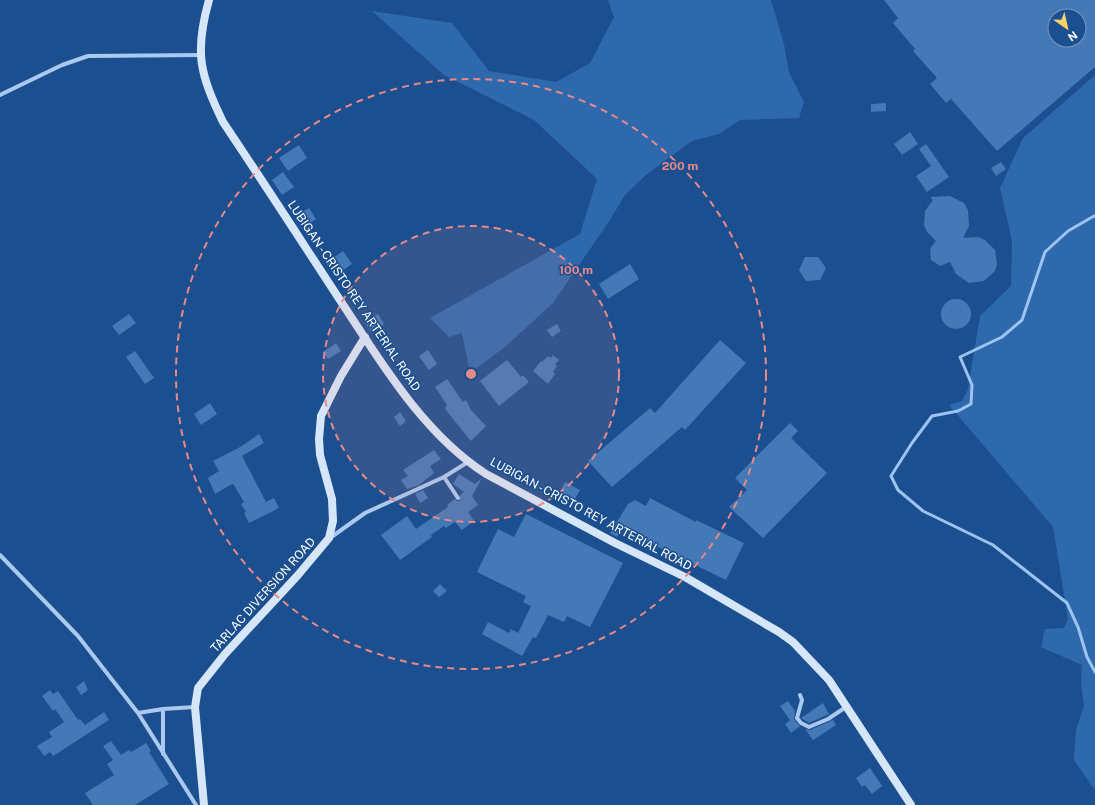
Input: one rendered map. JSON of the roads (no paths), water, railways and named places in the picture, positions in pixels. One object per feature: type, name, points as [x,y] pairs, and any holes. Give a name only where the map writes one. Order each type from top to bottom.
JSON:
[{"type":"main road","name":"LUBIGAN - CRISTO REY ARTERIAL ROAD","points":[[209,0],[203,22],[200,55],[208,91],[223,122],[365,337],[431,428],[468,462],[486,474],[610,540],[685,577],[779,632],[793,642],[818,666],[910,805]]},
{"type":"main road","name":"TARLAC DIVERSION ROAD","points":[[204,805],[196,707],[198,688],[208,674],[298,576],[329,538],[333,521],[332,499],[320,455],[319,439],[321,416],[341,376],[365,337]]},
{"type":"street","points":[[0,95],[74,59],[88,56],[200,55]]},
{"type":"street","points":[[329,538],[371,510],[444,477],[468,462]]},
{"type":"street","points":[[444,477],[458,498]]},
{"type":"street","points":[[0,555],[78,636],[138,713],[163,755],[196,805]]},
{"type":"street","points":[[800,695],[802,700],[797,718],[801,723],[809,727],[828,719],[846,707]]},
{"type":"street","points":[[138,713],[163,708],[196,707]]},
{"type":"street","points":[[163,708],[163,755]]},
{"type":"waterway","points":[[1094,216],[1068,231],[1045,252],[1022,320],[1002,337],[960,357],[972,385],[971,404],[958,411],[932,416],[912,443],[891,476],[898,490],[923,511],[993,545],[1067,603],[1078,627],[1087,657],[1095,672]]}]
